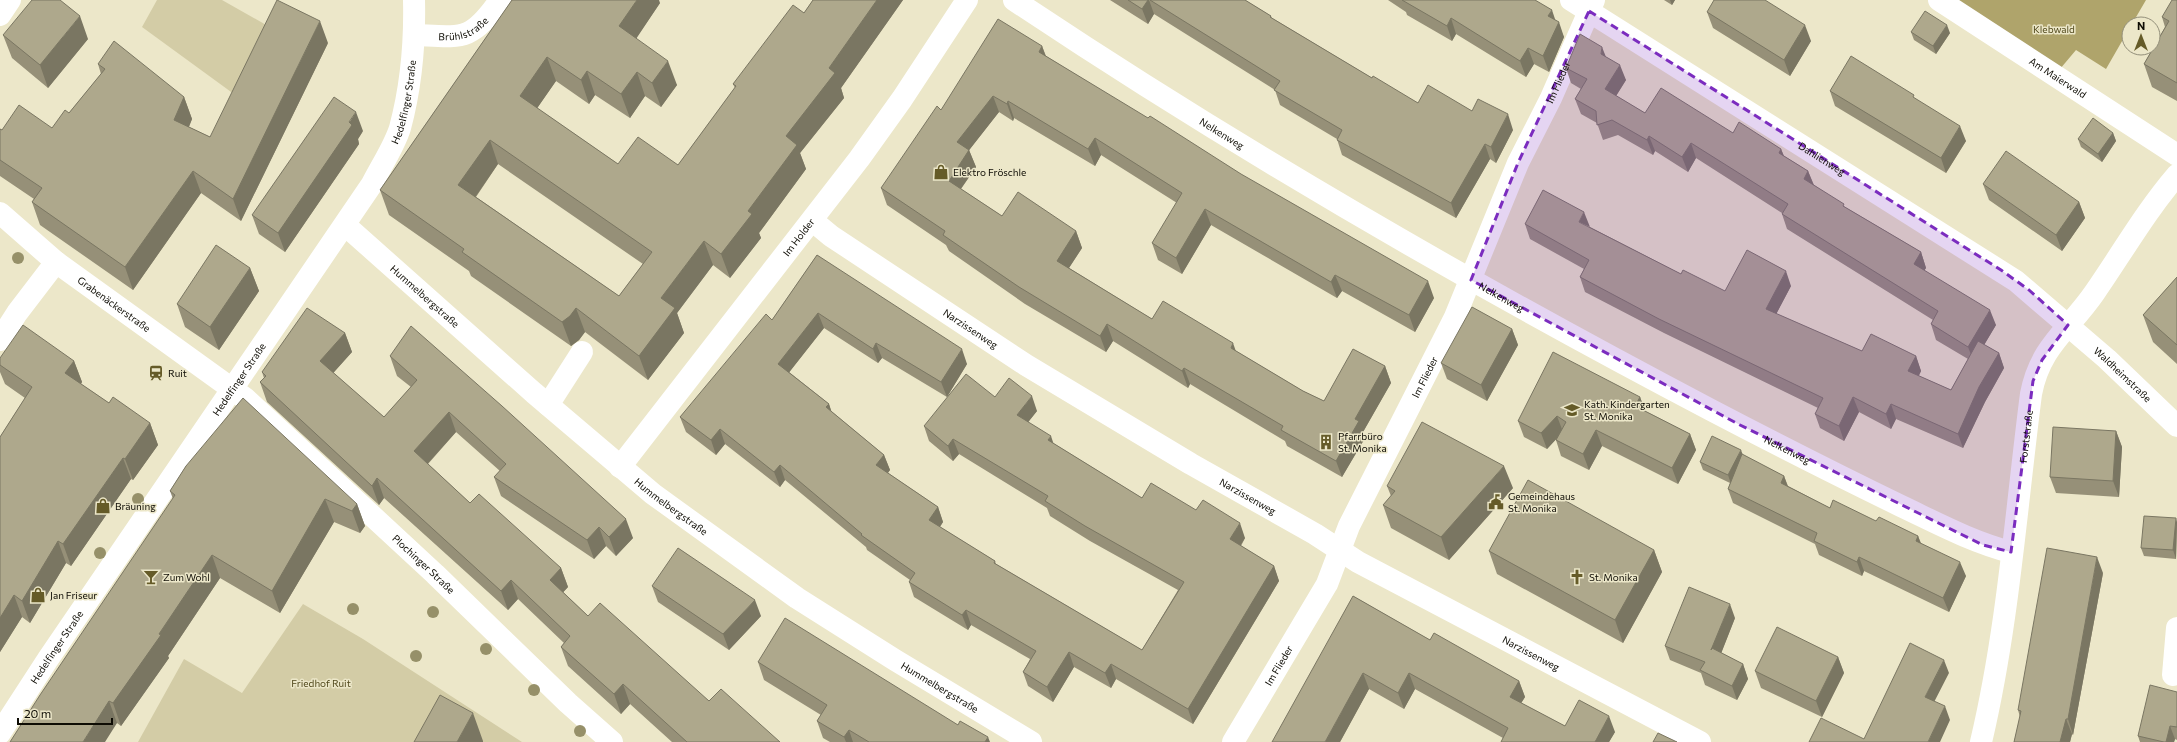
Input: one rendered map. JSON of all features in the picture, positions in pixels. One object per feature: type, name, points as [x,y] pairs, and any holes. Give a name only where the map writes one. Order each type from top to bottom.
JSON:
[{"type":"street","points":[[0,15],[10,0]]},
{"type":"street","name":"Hedelfinger Straße","points":[[0,733],[48,659],[372,184],[399,129],[407,94],[415,35],[414,0]]},
{"type":"street","name":"Brühlstraße","points":[[415,35],[452,36],[468,34],[480,27],[500,0]]},
{"type":"street","name":"Im Holder","points":[[620,467],[812,221],[902,99],[967,0]]},
{"type":"street","name":"Nelkenweg","points":[[1014,0],[1125,74],[1222,135],[1471,280],[1630,368],[1829,472],[1983,545],[2011,552]]},
{"type":"street","name":"Am Maierwald","points":[[1939,0],[2177,155]]},
{"type":"street","name":"Im Flieder","points":[[1233,742],[1327,584],[1349,526],[1442,342],[1471,280],[1518,163],[1551,98],[1585,4]]},
{"type":"street","name":"Dahlienweg","points":[[1585,4],[2001,270],[2029,290],[2068,325]]},
{"type":"street","name":"Forststraße","points":[[1981,742],[1991,699],[2033,381],[2042,360],[2095,292],[2157,199],[2177,175]]},
{"type":"street","name":"Grabenäckerstraße","points":[[0,213],[56,262],[232,389]]},
{"type":"street","name":"Narzissenweg","points":[[812,221],[831,236],[1026,364],[1191,464],[1316,534],[1340,551],[1434,603],[1700,742]]},
{"type":"street","name":"Hummelbergstraße","points":[[345,225],[548,405],[653,494],[797,598],[895,660],[1031,742]]},
{"type":"street","points":[[0,340],[17,313],[56,262]]},
{"type":"street","name":"Waldheimstraße","points":[[2068,325],[2177,426]]},
{"type":"street","points":[[548,405],[582,352]]},
{"type":"street","name":"Plochinger Straße","points":[[232,389],[435,574],[612,742]]},
{"type":"street","points":[[2173,675],[2177,628]]},
{"type":"highlighted area","points":[[1589,11],[2001,270],[2029,290],[2068,325],[2042,360],[2033,381],[2011,552],[1983,545],[1740,425],[1471,280],[1518,163]]},
{"type":"green space","points":[[157,0],[222,0],[268,26],[238,97],[142,27]]},
{"type":"green space","name":"Klebwald","points":[[1954,0],[2146,0],[2137,16],[2121,16],[2121,43],[2106,69],[2076,50],[2060,69]]},
{"type":"green space","name":"Friedhof Ruit","points":[[303,604],[363,639],[522,742],[138,742],[184,659],[242,693]]},
{"type":"building","points":[[32,0],[60,0],[80,16],[40,65],[3,35]]},
{"type":"building","points":[[277,0],[320,21],[233,199],[193,171],[125,267],[32,202],[42,188],[0,160],[0,129],[2,130],[19,105],[52,128],[65,110],[69,113],[105,69],[98,64],[114,41],[184,97],[174,120],[210,137]]},
{"type":"building","points":[[512,0],[637,0],[619,26],[668,61],[652,83],[637,72],[621,94],[587,71],[581,80],[547,57],[520,96],[618,164],[638,137],[678,165],[736,86],[733,84],[793,5],[804,13],[813,0],[877,0],[829,68],[835,73],[786,136],[797,145],[748,211],[752,214],[721,254],[704,241],[661,298],[675,308],[639,356],[576,308],[570,316],[562,322],[462,252],[464,249],[380,190]],"holes":[[[490,140],[652,252],[619,296],[458,185]]]},
{"type":"building","points":[[1128,0],[1148,0],[1142,9]]},
{"type":"building","points":[[1150,0],[1245,0],[1271,16],[1270,17],[1372,78],[1373,76],[1418,103],[1428,85],[1472,111],[1478,99],[1508,114],[1491,147],[1485,144],[1451,203],[1337,140],[1342,130],[1274,90],[1280,81]]},
{"type":"building","points":[[1402,0],[1535,0],[1552,10],[1548,16],[1559,22],[1543,56],[1528,48],[1520,61],[1451,18],[1447,26]]},
{"type":"building","points":[[1714,0],[1765,0],[1805,25],[1784,60],[1707,12]]},
{"type":"building","points":[[2172,0],[2177,0],[2177,83],[2144,64],[2149,56],[2161,56],[2161,35],[2169,21],[2162,17]]},
{"type":"building","points":[[1925,11],[1947,25],[1933,46],[1911,32]]},
{"type":"building","points":[[998,19],[1042,46],[1039,52],[1148,118],[1150,116],[1241,174],[1428,281],[1409,315],[1335,275],[1331,282],[1205,209],[1176,258],[1152,243],[1182,193],[1095,138],[1088,149],[1008,101],[1007,104],[993,96],[957,142],[969,150],[949,181],[1002,216],[1018,192],[1076,231],[1057,261],[1152,319],[1163,301],[1233,343],[1231,348],[1303,391],[1324,401],[1353,349],[1385,366],[1355,419],[1359,421],[1336,461],[1281,430],[1283,426],[1184,368],[1182,371],[1107,324],[1100,336],[1019,287],[943,235],[945,231],[881,188],[937,106],[941,110]]},
{"type":"building","points":[[1580,34],[1602,47],[1601,54],[1620,65],[1605,89],[1645,113],[1661,88],[1733,133],[1739,122],[1781,149],[1779,153],[1808,171],[1804,179],[1844,204],[1843,206],[1921,252],[1914,264],[1990,310],[1968,347],[1931,324],[1938,311],[1782,214],[1788,204],[1691,143],[1682,157],[1649,136],[1647,140],[1612,120],[1597,125],[1596,111],[1575,99],[1587,79],[1566,68]]},
{"type":"building","points":[[1851,56],[1914,95],[1913,97],[1960,126],[1941,158],[1830,91]]},
{"type":"building","points":[[334,97],[356,112],[349,122],[352,125],[278,233],[252,215]]},
{"type":"building","points":[[2093,118],[2113,133],[2098,154],[2078,139]]},
{"type":"building","points":[[2006,151],[2079,202],[2056,235],[1983,184]]},
{"type":"building","points":[[1543,190],[1584,212],[1579,222],[1681,274],[1683,270],[1725,291],[1747,250],[1786,271],[1766,309],[1862,351],[1871,334],[1916,356],[1908,371],[1951,390],[1978,341],[1999,353],[1979,387],[1958,434],[1891,404],[1886,414],[1853,397],[1839,426],[1815,414],[1823,398],[1659,319],[1580,277],[1589,260],[1525,224]]},
{"type":"building","points":[[216,245],[250,268],[210,327],[177,304]]},
{"type":"building","points":[[817,255],[962,349],[941,382],[876,343],[873,349],[818,313],[778,364],[829,404],[826,407],[884,455],[876,465],[938,507],[929,520],[995,561],[994,563],[1142,650],[1184,582],[1085,526],[1045,501],[1048,496],[953,439],[948,446],[924,426],[966,374],[995,397],[1009,378],[1032,396],[1017,415],[1051,436],[1048,440],[1142,498],[1151,483],[1196,510],[1203,500],[1240,523],[1230,539],[1274,566],[1188,709],[1111,664],[1105,673],[1069,652],[1047,687],[1023,672],[1036,651],[966,610],[962,615],[909,582],[915,573],[861,535],[862,534],[780,465],[774,472],[720,429],[711,440],[680,417],[766,314],[772,320]]},
{"type":"building","points":[[2177,277],[2177,345],[2143,315]]},
{"type":"building","points":[[1472,307],[1512,329],[1481,385],[1441,363]]},
{"type":"building","points":[[307,308],[345,333],[320,361],[384,417],[417,380],[390,356],[411,326],[502,406],[626,519],[609,537],[599,527],[587,540],[494,477],[506,464],[449,412],[414,451],[470,503],[479,494],[561,568],[550,580],[588,616],[600,603],[709,701],[721,689],[780,742],[687,742],[623,684],[614,694],[561,647],[570,636],[511,580],[501,591],[377,478],[372,486],[260,382],[266,376],[262,372]]},
{"type":"building","points":[[23,325],[74,361],[65,373],[109,403],[113,397],[150,423],[125,459],[123,458],[63,544],[58,541],[22,601],[14,595],[0,618],[0,437],[32,387],[0,365],[0,358]]},
{"type":"building","points":[[1553,352],[1640,397],[1635,406],[1690,434],[1672,468],[1596,430],[1583,454],[1556,440],[1566,422],[1557,416],[1541,433],[1518,421]]},
{"type":"building","points":[[243,398],[357,504],[352,511],[325,499],[272,591],[212,555],[159,634],[161,635],[113,703],[109,701],[83,742],[10,742],[175,495],[170,491],[186,466]]},
{"type":"building","points":[[1422,422],[1504,466],[1441,537],[1383,505],[1395,491],[1387,486]]},
{"type":"building","points":[[2053,427],[2116,431],[2113,481],[2050,477]]},
{"type":"building","points":[[1712,436],[1741,450],[1728,475],[1700,462]]},
{"type":"building","points":[[1742,454],[1784,476],[1781,483],[1830,508],[1833,500],[1876,521],[1879,517],[1918,536],[1916,541],[1960,562],[1943,598],[1859,557],[1857,562],[1814,541],[1817,533],[1728,489]]},
{"type":"building","name":"St. Monika","points":[[1528,480],[1654,550],[1615,620],[1489,551]]},
{"type":"building","points":[[2144,516],[2176,518],[2173,550],[2141,548]]},
{"type":"building","points":[[678,548],[755,600],[723,634],[652,586]]},
{"type":"building","points":[[2047,548],[2097,557],[2068,719],[2066,719],[2060,742],[2014,742],[2021,711],[2018,710]]},
{"type":"building","points":[[1689,587],[1730,604],[1711,650],[1712,648],[1743,664],[1732,686],[1700,670],[1705,662],[1665,646]]},
{"type":"building","points":[[1353,596],[1430,640],[1434,633],[1519,681],[1510,697],[1565,726],[1579,700],[1609,716],[1595,742],[1501,742],[1508,728],[1409,673],[1398,693],[1363,673],[1325,742],[1272,742]]},
{"type":"building","points":[[785,618],[958,725],[960,721],[988,737],[985,742],[869,742],[849,730],[844,737],[817,721],[827,705],[758,662]]},
{"type":"building","points":[[1777,627],[1838,657],[1816,701],[1755,671]]},
{"type":"building","points":[[1910,643],[1944,660],[1925,697],[1945,706],[1928,742],[1809,742],[1821,718],[1864,739]]},
{"type":"building","points":[[2150,685],[2177,692],[2177,727],[2170,726],[2166,742],[2138,736]]},
{"type":"building","points":[[440,695],[473,713],[457,742],[414,742]]},
{"type":"building","points":[[1658,733],[1677,742],[1653,742]]},
{"type":"place","name":"Elektro Fröschle","points":[[941,172]]},
{"type":"place","name":"Ruit","points":[[156,373]]},
{"type":"place","name":"Kath. Kindergarten St. Monika","points":[[1572,410]]},
{"type":"place","name":"Pfarrbüro St. Monika","points":[[1326,442]]},
{"type":"place","name":"Gemeindehaus St. Monika","points":[[1496,502]]},
{"type":"place","name":"Bräuning","points":[[103,506]]},
{"type":"place","name":"Zum Wohl","points":[[151,577]]},
{"type":"place","name":"St. Monika","points":[[1577,577]]},
{"type":"place","name":"Jan Friseur","points":[[38,595]]}]
